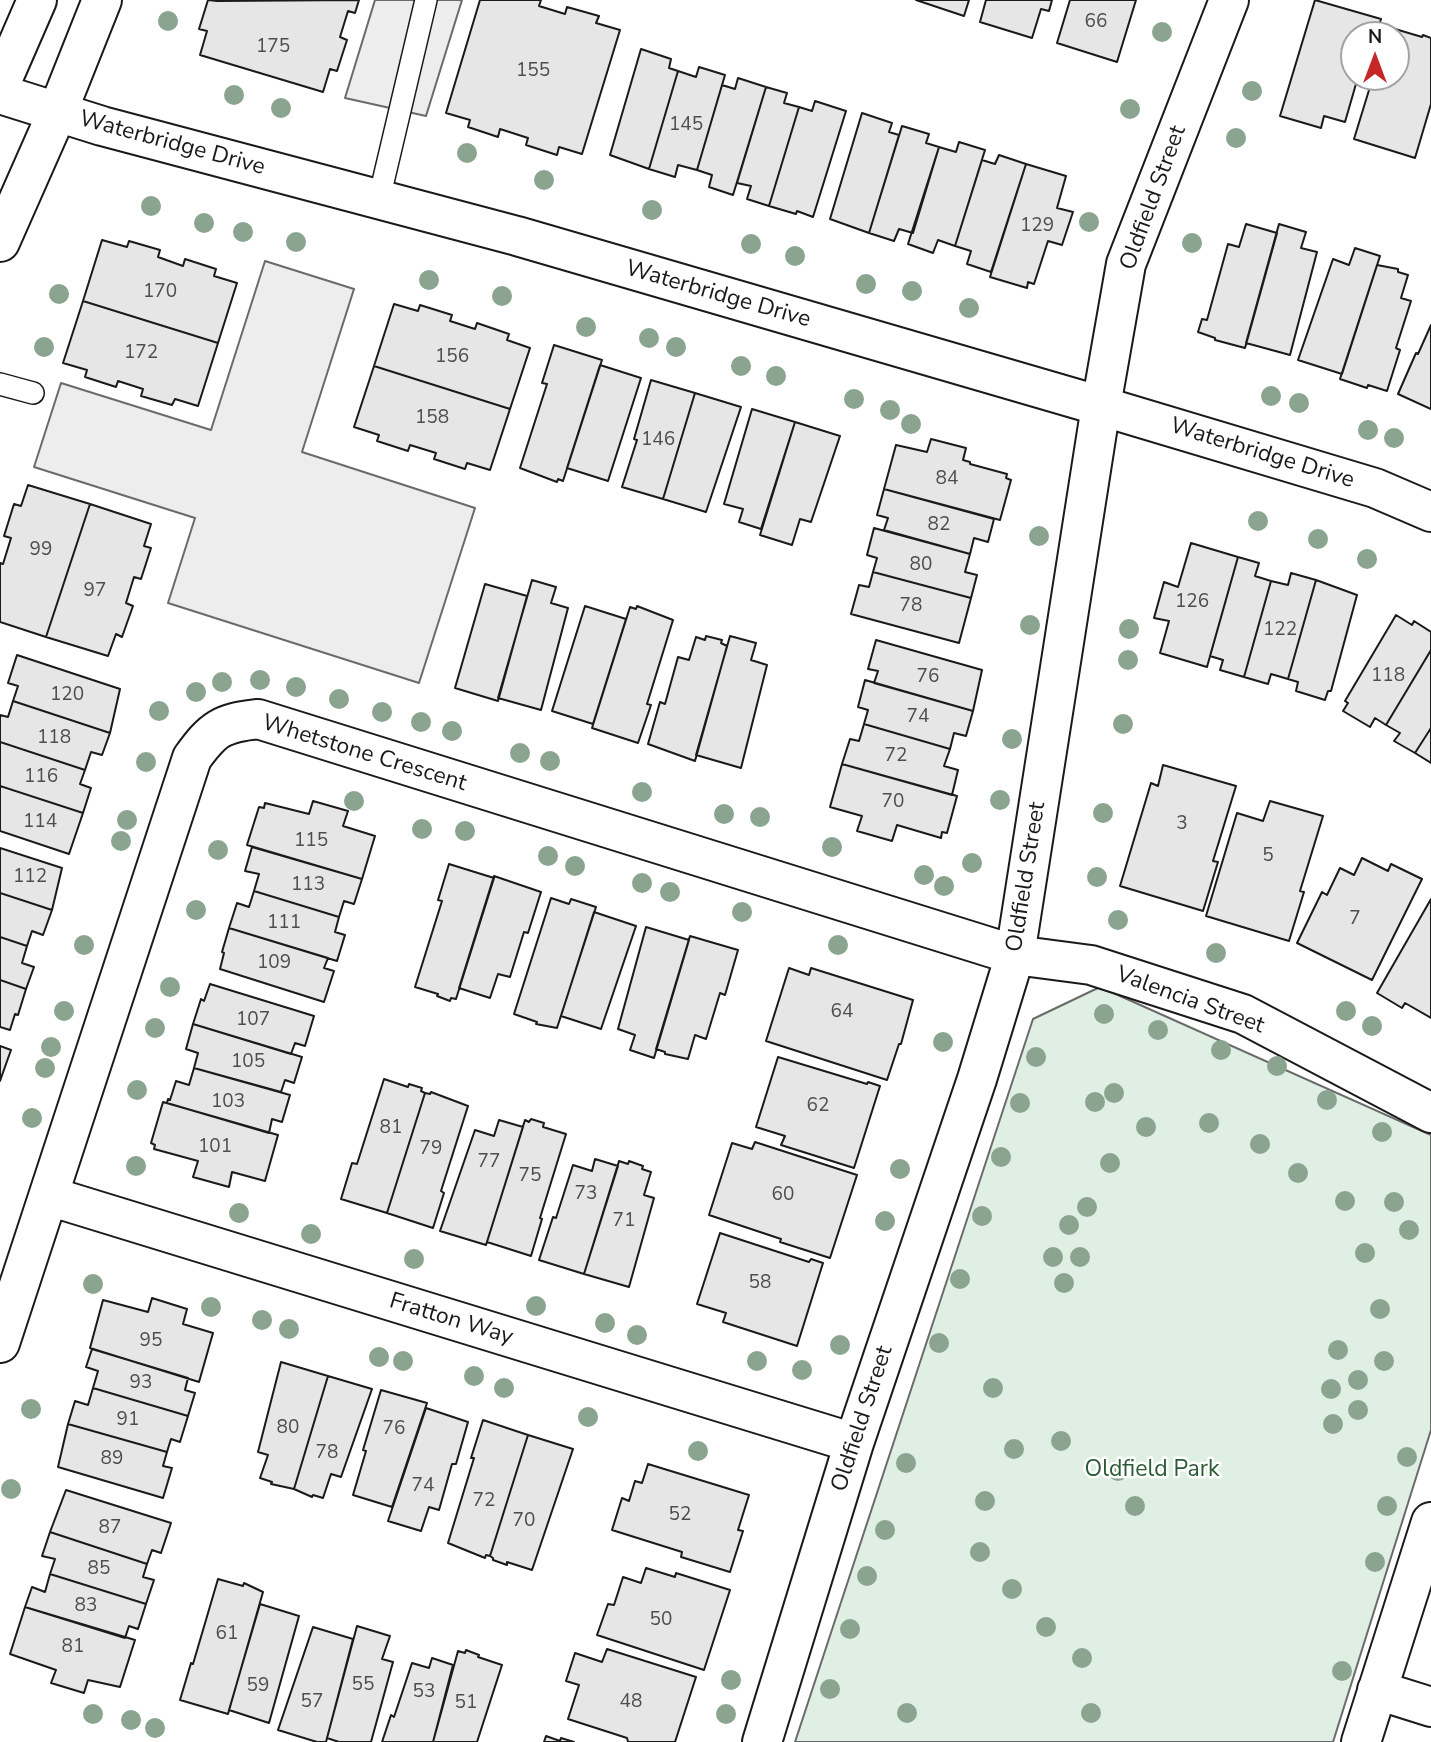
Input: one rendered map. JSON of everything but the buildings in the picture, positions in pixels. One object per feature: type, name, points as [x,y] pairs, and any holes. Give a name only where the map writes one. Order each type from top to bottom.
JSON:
[{"type":"street","points":[[0,85],[37,0]]},
{"type":"street","points":[[0,242],[57,113],[102,0]]},
{"type":"street","name":"Oldfield Street","points":[[762,1742],[854,1443],[977,1079],[1015,955],[1101,406],[1126,264],[1229,0]]},
{"type":"street","name":"Waterbridge Drive","points":[[0,94],[57,113],[517,236],[1101,406],[1375,488],[1431,512]]},
{"type":"street","name":"Whetstone Crescent","points":[[0,1343],[192,758],[208,736],[231,722],[258,719],[1015,955]]},
{"type":"street","name":"Valencia Street","points":[[1015,955],[1091,965],[1243,1014],[1431,1113]]},
{"type":"street","name":"Fratton Way","points":[[49,1196],[854,1443]]},
{"type":"street","points":[[1361,1742],[1431,1522]]},
{"type":"street","points":[[1377,1690],[1431,1707]]},
{"type":"lane","points":[[379,199],[426,0]]},
{"type":"lane","points":[[0,384],[33,393]]},
{"type":"green space","name":"Oldfield Park","points":[[1100,987],[1431,1135],[1431,1430],[1333,1742],[795,1742],[1033,1019]]},
{"type":"shaded area","points":[[375,0],[462,0],[426,116],[345,98]]},
{"type":"shaded area","points":[[265,261],[354,289],[302,452],[475,508],[419,683],[168,603],[195,518],[34,467],[61,383],[211,430]]}]
